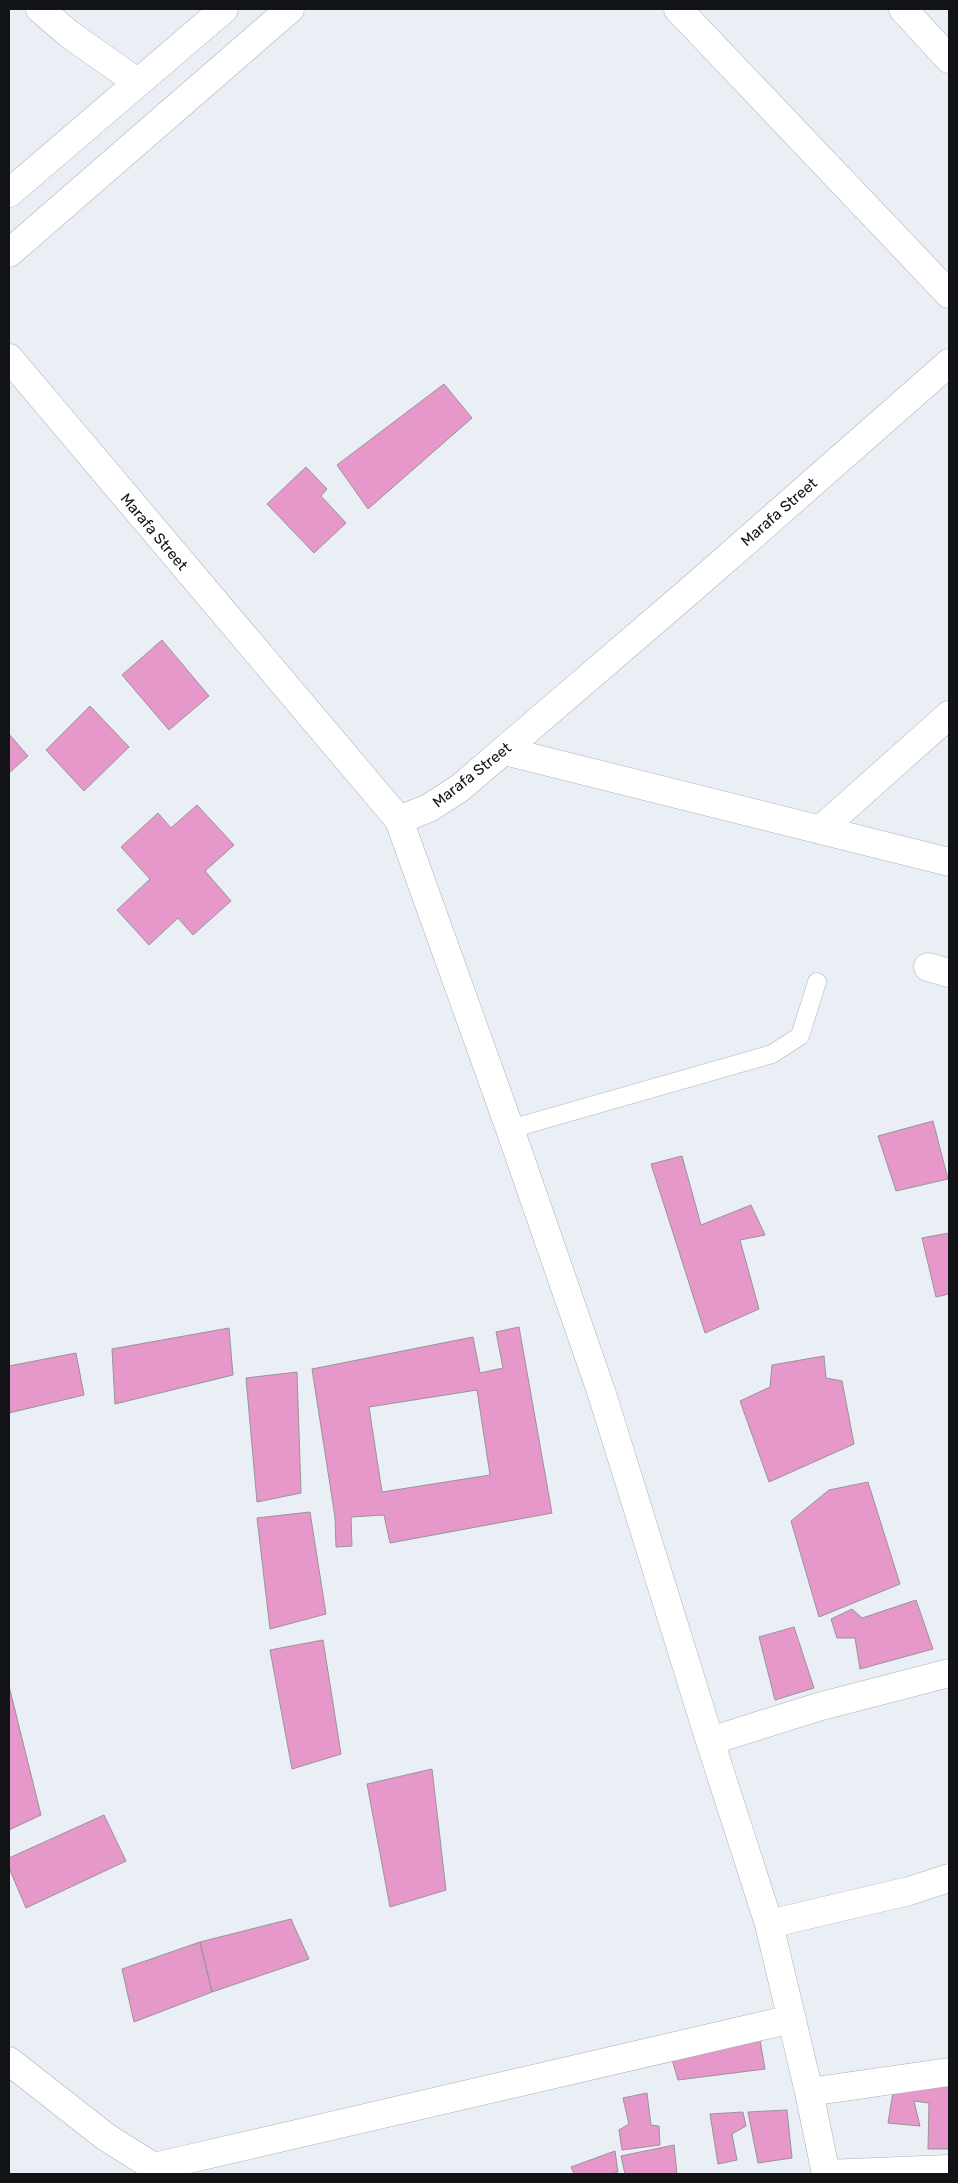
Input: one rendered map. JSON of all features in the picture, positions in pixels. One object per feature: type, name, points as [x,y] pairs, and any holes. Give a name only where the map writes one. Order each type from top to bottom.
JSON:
[{"type":"street","points":[[40,9],[70,34],[136,82]]},
{"type":"street","points":[[9,193],[136,82],[224,9]]},
{"type":"street","points":[[9,253],[290,9]]},
{"type":"street","points":[[678,9],[949,294]]},
{"type":"street","points":[[904,9],[949,60]]},
{"type":"street","name":"Marafa Street","points":[[9,358],[399,820],[430,808],[460,788],[949,363]]},
{"type":"street","points":[[820,830],[949,715]]},
{"type":"street","points":[[504,751],[949,862]]},
{"type":"street","points":[[399,820],[510,1129],[602,1394],[769,1924],[809,2092],[826,2174],[949,2169]]},
{"type":"street","points":[[710,1741],[818,1707],[949,1673]]},
{"type":"street","points":[[769,1924],[909,1891],[949,1878]]},
{"type":"street","points":[[9,2061],[106,2137],[159,2171],[792,2019]]},
{"type":"street","points":[[809,2092],[949,2072]]},
{"type":"lane","points":[[510,1129],[772,1054],[800,1036],[817,982]]},
{"type":"building","points":[[444,384],[472,418],[368,509],[337,465]]},
{"type":"building","points":[[306,467],[327,489],[321,496],[346,523],[314,553],[267,504]]},
{"type":"building","points":[[162,640],[209,696],[169,730],[122,675]]},
{"type":"building","points":[[90,706],[129,747],[84,791],[46,750]]},
{"type":"building","points":[[9,734],[28,756],[9,773]]},
{"type":"building","points":[[197,805],[234,845],[205,871],[231,901],[193,935],[178,918],[149,945],[117,910],[150,879],[121,847],[158,813],[171,828]]},
{"type":"building","points":[[933,1121],[948,1179],[896,1191],[878,1136]]},
{"type":"building","points":[[682,1156],[701,1225],[751,1205],[765,1235],[740,1240],[759,1309],[705,1333],[651,1164]]},
{"type":"building","points":[[949,1233],[949,1294],[936,1297],[922,1238]]},
{"type":"building","points":[[519,1327],[552,1513],[390,1543],[384,1515],[351,1517],[352,1546],[336,1547],[335,1517],[312,1369],[473,1337],[480,1373],[503,1368],[496,1332]],"holes":[[[477,1390],[490,1475],[382,1492],[369,1407]]]},
{"type":"building","points":[[229,1328],[233,1375],[115,1404],[112,1349]]},
{"type":"building","points":[[76,1353],[84,1395],[9,1413],[9,1366]]},
{"type":"building","points":[[824,1356],[826,1378],[842,1381],[854,1444],[769,1482],[740,1401],[770,1387],[772,1365]]},
{"type":"building","points":[[297,1372],[301,1493],[257,1502],[246,1378]]},
{"type":"building","points":[[868,1482],[900,1584],[819,1617],[791,1521],[829,1490]]},
{"type":"building","points":[[310,1512],[326,1614],[270,1629],[257,1518]]},
{"type":"building","points":[[916,1600],[933,1649],[860,1669],[855,1638],[837,1638],[831,1619],[852,1609],[862,1618]]},
{"type":"building","points":[[794,1627],[814,1688],[775,1700],[759,1637]]},
{"type":"building","points":[[323,1640],[341,1754],[292,1769],[270,1650]]},
{"type":"building","points":[[9,1686],[41,1815],[9,1830]]},
{"type":"building","points":[[432,1769],[446,1890],[390,1907],[367,1784]]},
{"type":"building","points":[[104,1815],[126,1861],[26,1908],[9,1868],[9,1858]]},
{"type":"building","points":[[291,1919],[309,1959],[212,1992],[200,1942]]},
{"type":"building","points":[[200,1942],[212,1992],[134,2022],[122,1969]]},
{"type":"building","points":[[759,2034],[765,2069],[678,2080],[669,2049]]},
{"type":"building","points":[[949,2074],[949,2149],[928,2149],[929,2103],[914,2101],[920,2126],[888,2123],[893,2092]]},
{"type":"building","points":[[647,2093],[651,2125],[659,2126],[660,2145],[622,2150],[619,2130],[629,2124],[623,2098]]},
{"type":"building","points":[[787,2110],[792,2158],[758,2163],[748,2112]]},
{"type":"building","points":[[743,2112],[746,2126],[732,2134],[737,2160],[718,2164],[710,2114]]},
{"type":"building","points":[[674,2145],[677,2174],[625,2174],[621,2156]]},
{"type":"building","points":[[615,2151],[618,2172],[610,2174],[574,2174],[571,2167]]}]
